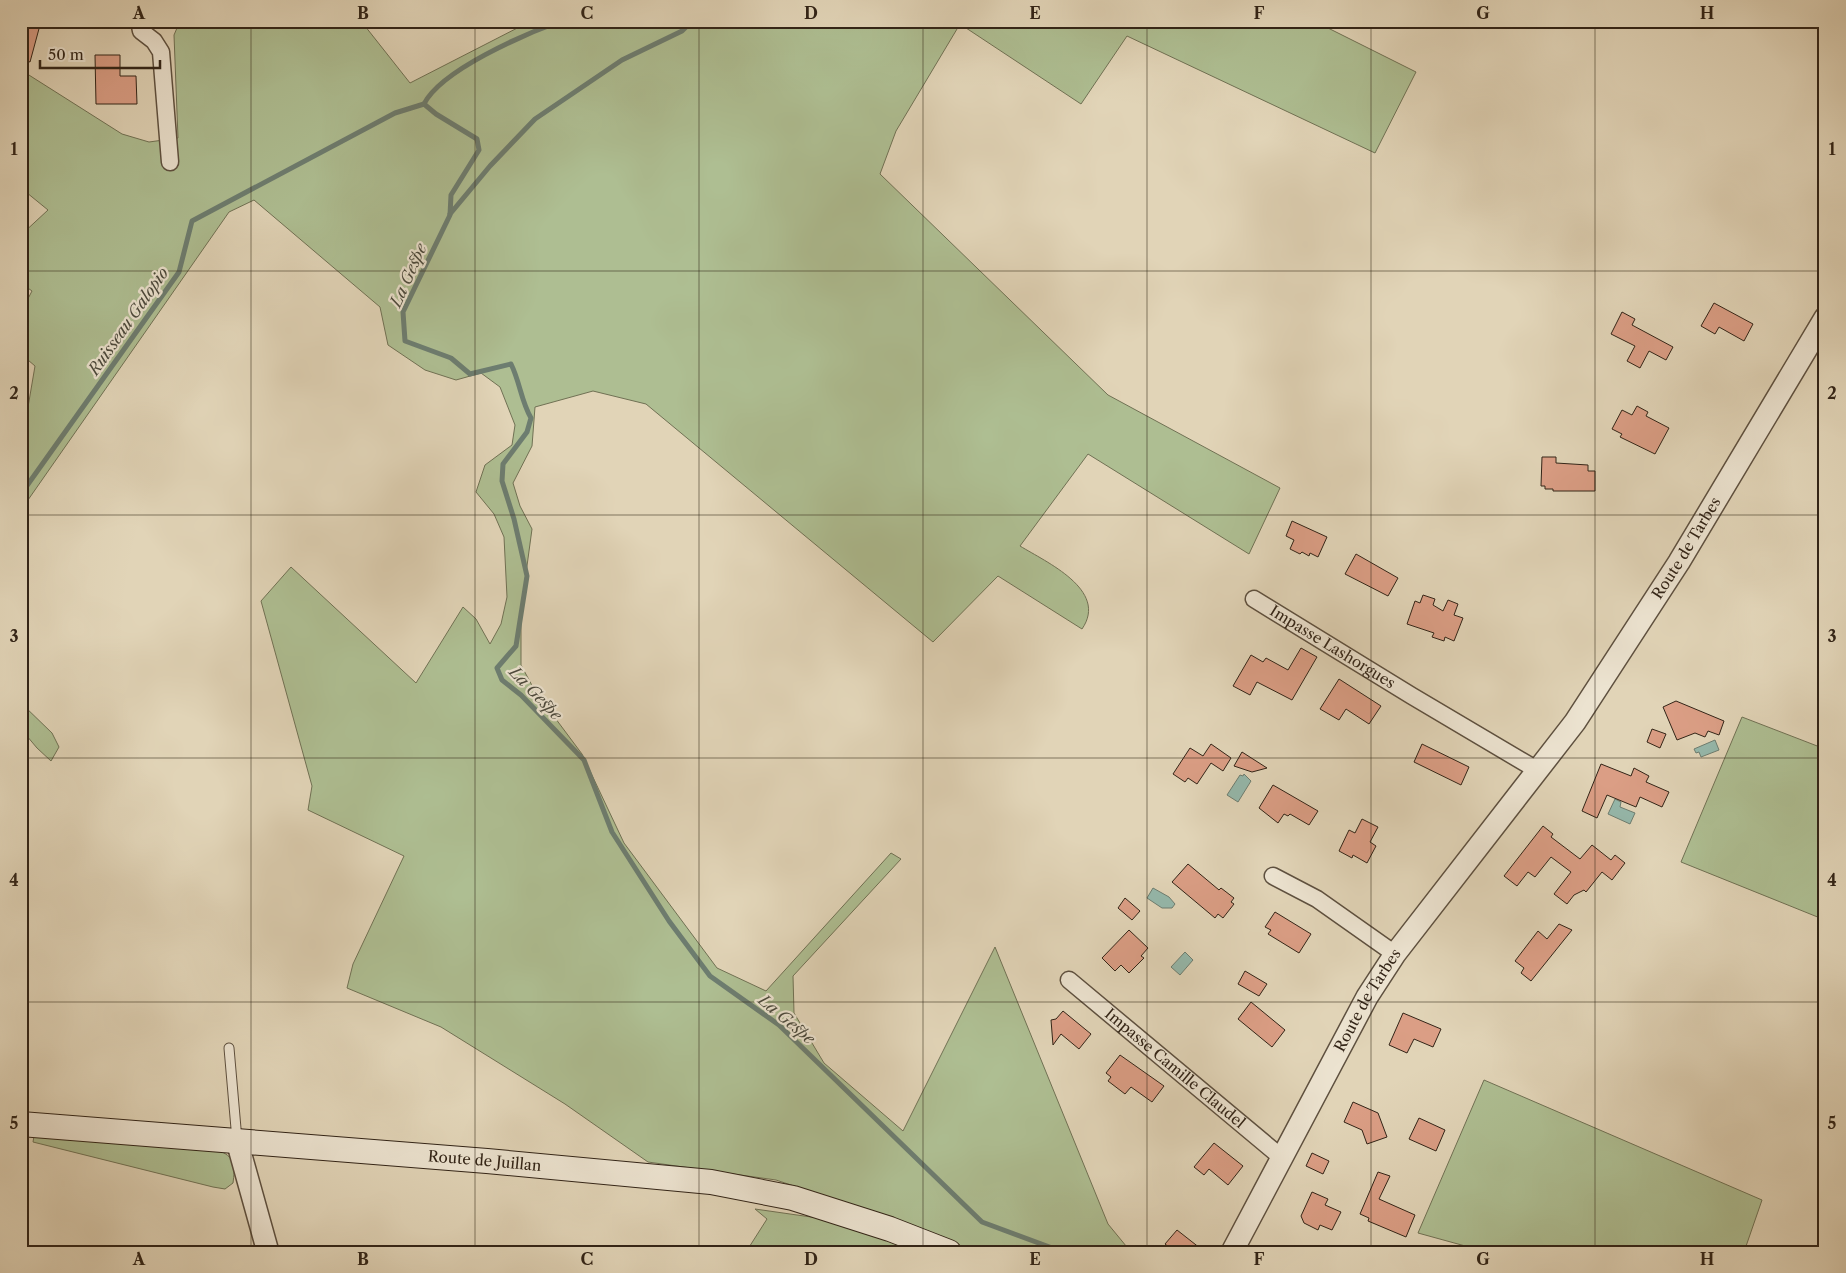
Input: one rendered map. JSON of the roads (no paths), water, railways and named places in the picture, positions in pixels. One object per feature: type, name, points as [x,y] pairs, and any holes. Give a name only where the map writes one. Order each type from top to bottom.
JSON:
[{"type":"main road","name":"Route de Juillan","points":[[21,1124],[237,1140],[711,1182],[793,1198],[890,1229],[944,1250]]},
{"type":"street","points":[[139,21],[141,31],[154,41],[161,52],[170,162]]},
{"type":"street","name":"Route de Tarbes","points":[[1232,1252],[1367,997],[1395,954],[1575,722],[1679,562],[1825,318]]},
{"type":"street","name":"Impasse Lashorgues","points":[[1254,598],[1412,696],[1537,770]]},
{"type":"street","points":[[1273,876],[1317,899],[1395,954]]},
{"type":"street","name":"Impasse Camille Claudel","points":[[1069,980],[1281,1157]]},
{"type":"street","points":[[237,1140],[268,1252]]},
{"type":"lane","points":[[229,1048],[237,1140]]},
{"type":"waterway","name":"La Gespe","points":[[561,21],[506,44],[465,66],[433,91],[424,104],[436,114],[477,139],[479,150],[451,195],[450,215],[403,312],[405,341],[451,358],[470,374],[511,364],[531,418],[527,432],[503,464],[502,481],[514,519],[527,576],[516,646],[497,668],[502,680],[521,695],[584,760],[612,832],[669,921],[710,976],[779,1025],[982,1222],[1063,1252]]},
{"type":"waterway","points":[[450,214],[490,166],[535,119],[622,60],[682,31],[692,21]]},
{"type":"waterway","name":"Ruisseau Galopio","points":[[21,494],[179,272],[192,221],[395,113],[424,104]]}]
